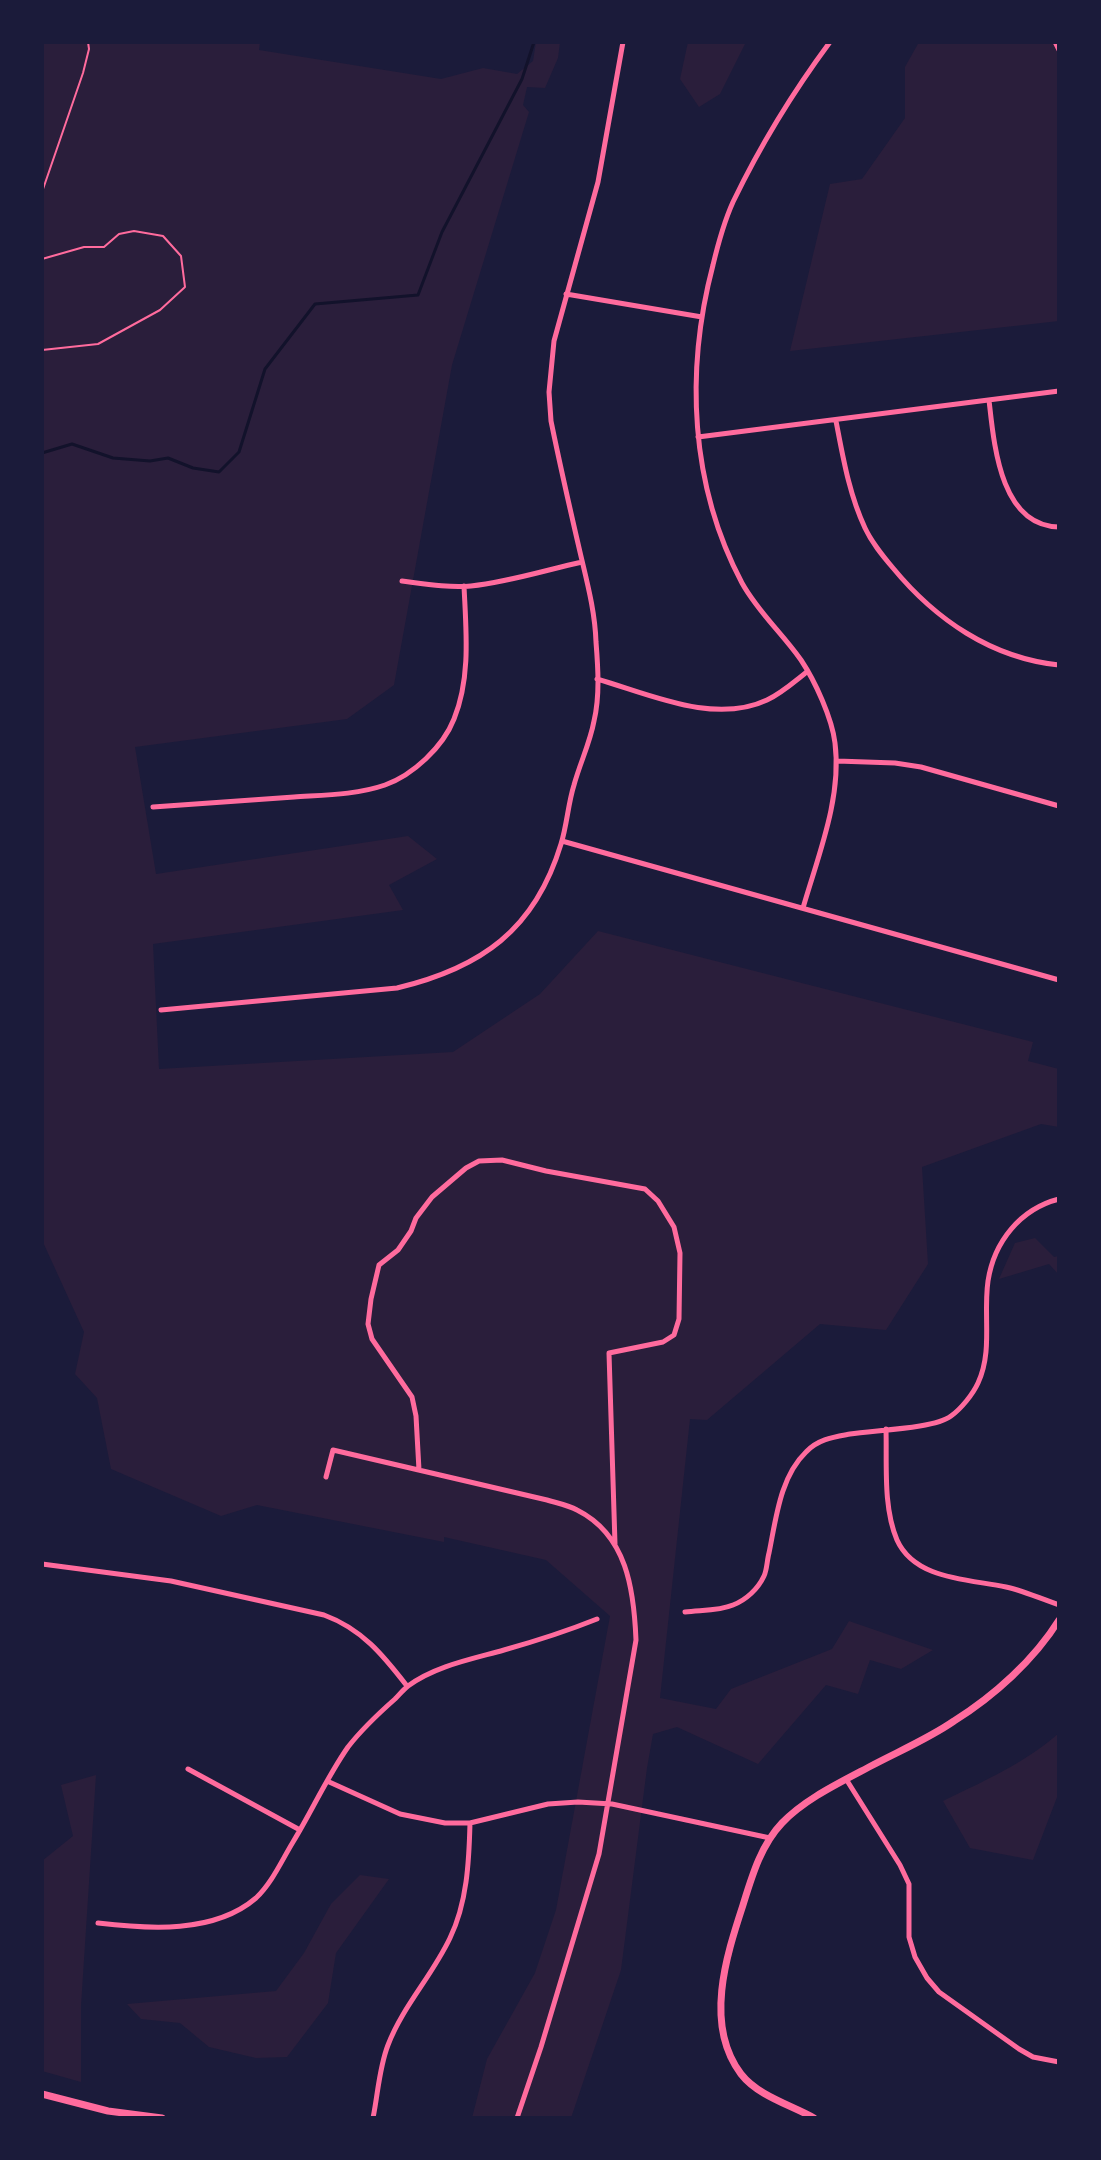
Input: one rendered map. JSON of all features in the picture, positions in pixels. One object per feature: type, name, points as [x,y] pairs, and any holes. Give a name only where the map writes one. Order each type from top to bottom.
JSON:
[{"type":"street","points":[[161,1010],[397,988],[428,980],[475,960],[498,944],[528,913],[548,881],[562,841],[573,788],[597,705],[596,640],[591,600],[556,447],[549,392],[550,365],[566,294],[598,182],[623,42]]},
{"type":"street","points":[[803,908],[833,800],[837,761],[835,739],[808,671],[760,611],[728,554],[702,471],[696,365],[714,260],[733,203],[795,90],[830,42]]},
{"type":"street","points":[[1055,42],[1059,50]]},
{"type":"street","points":[[566,294],[702,317]]},
{"type":"street","points":[[698,437],[1059,391]]},
{"type":"street","points":[[989,400],[996,459],[1010,493],[1028,516],[1050,527],[1059,527]]},
{"type":"street","points":[[836,421],[850,486],[865,529],[907,585],[938,615],[981,642],[1029,659],[1059,665]]},
{"type":"street","points":[[402,581],[464,586],[491,583],[582,562]]},
{"type":"street","points":[[153,807],[349,793],[386,785],[400,777],[433,751],[454,721],[463,687],[466,651],[464,586]]},
{"type":"street","points":[[597,679],[693,707],[714,710],[733,709],[767,700],[808,671]]},
{"type":"street","points":[[837,761],[921,767],[1059,806]]},
{"type":"street","points":[[562,841],[1059,980]]},
{"type":"street","points":[[419,1470],[412,1397],[379,1352],[368,1324],[379,1265],[398,1250],[432,1197],[479,1161],[502,1160],[645,1189],[658,1201],[674,1227],[680,1253],[679,1319],[674,1335],[663,1342],[609,1353],[615,1544]]},
{"type":"street","points":[[685,1612],[732,1606],[755,1589],[764,1576],[788,1477],[804,1453],[815,1444],[831,1437],[950,1418],[977,1384],[984,1363],[988,1337],[988,1281],[998,1249],[1020,1219],[1036,1208],[1059,1199]]},
{"type":"street","points":[[886,1429],[888,1503],[897,1539],[905,1553],[918,1565],[941,1574],[1009,1588],[1059,1605]]},
{"type":"street","points":[[326,1477],[333,1450],[547,1500],[578,1510],[602,1528],[615,1544],[629,1574],[636,1640],[599,1854],[517,2118]]},
{"type":"street","points":[[42,1564],[171,1581],[324,1615],[342,1622],[361,1635],[377,1649],[407,1686]]},
{"type":"street","points":[[98,1923],[178,1926],[227,1915],[257,1896],[271,1879],[349,1747],[374,1717],[407,1686],[451,1665],[597,1619]]},
{"type":"street","points":[[814,2118],[757,2089],[743,2077],[733,2062],[723,2028],[722,1989],[732,1938],[758,1860],[770,1838],[800,1807],[953,1722],[989,1695],[1046,1639],[1059,1620]]},
{"type":"street","points":[[188,1769],[300,1830]]},
{"type":"street","points":[[846,1779],[909,1884],[909,1937],[915,1957],[927,1978],[939,1992],[1019,2049],[1033,2057],[1059,2062]]},
{"type":"street","points":[[327,1781],[400,1814],[445,1823],[470,1823],[548,1804],[578,1802],[609,1804],[770,1838]]},
{"type":"street","points":[[373,2118],[386,2049],[394,2030],[452,1935],[465,1886],[470,1823]]},
{"type":"street","points":[[42,2094],[108,2111],[162,2118]]},
{"type":"path","points":[[42,192],[83,73],[88,42]]},
{"type":"path","points":[[42,259],[84,247],[104,247],[119,234],[134,231],[163,236],[181,256],[185,287],[160,310],[98,344],[42,350]]},
{"type":"shaded area","points":[[42,42],[260,42],[259,50],[441,79],[483,68],[517,74],[533,61],[536,42],[560,42],[558,58],[545,88],[527,87],[523,105],[529,112],[452,365],[394,685],[347,719],[135,747],[156,874],[408,836],[437,859],[389,885],[403,910],[153,944],[159,1069],[453,1052],[540,994],[598,931],[1033,1042],[1028,1061],[1059,1069],[1059,1127],[1041,1124],[922,1167],[928,1264],[886,1330],[820,1324],[707,1420],[690,1419],[660,1698],[716,1709],[731,1689],[832,1649],[849,1621],[933,1650],[901,1669],[870,1660],[858,1694],[826,1685],[758,1764],[677,1727],[653,1734],[621,1970],[571,2118],[472,2118],[487,2059],[535,1973],[556,1910],[610,1616],[546,1560],[444,1537],[444,1542],[257,1505],[221,1516],[111,1469],[97,1398],[75,1374],[84,1332],[42,1240]]},
{"type":"shaded area","points":[[688,42],[746,42],[720,94],[699,107],[680,79]]},
{"type":"shaded area","points":[[919,42],[1059,42],[1059,321],[790,351],[830,184],[862,179],[905,118],[905,67]]},
{"type":"shaded area","points":[[1035,1238],[1054,1257],[1059,1256],[1059,1275],[1049,1264],[999,1279],[1015,1243]]},
{"type":"shaded area","points":[[1059,1733],[1059,1792],[1033,1860],[970,1848],[943,1801],[1018,1762]]},
{"type":"shaded area","points":[[96,1775],[81,2006],[81,2082],[42,2071],[42,1861],[73,1836],[61,1785]]},
{"type":"shaded area","points":[[360,1875],[389,1879],[336,1953],[328,2003],[287,2057],[256,2058],[209,2047],[180,2023],[141,2019],[127,2004],[276,1991],[304,1953],[331,1904]]},
{"type":"waterway","points":[[42,453],[72,444],[113,458],[150,461],[168,458],[193,468],[219,472],[239,452],[265,369],[315,304],[418,295],[442,232],[522,79],[534,42]]}]
